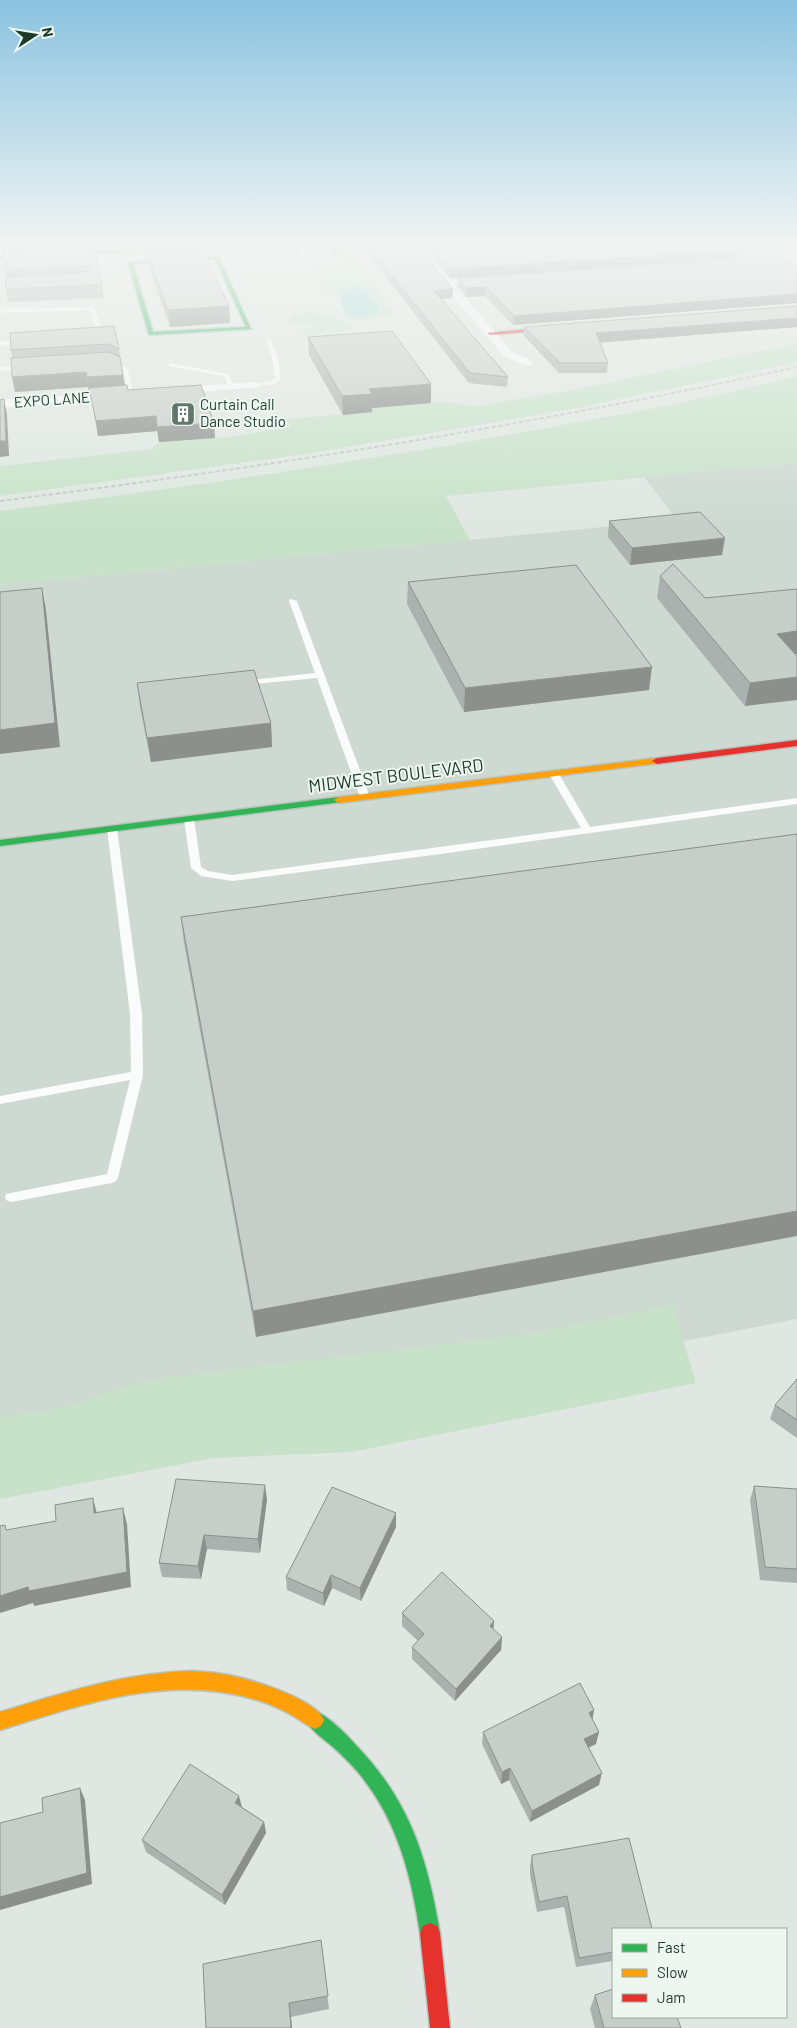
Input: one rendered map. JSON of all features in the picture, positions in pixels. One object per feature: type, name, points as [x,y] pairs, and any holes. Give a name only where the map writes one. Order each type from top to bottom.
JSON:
[{"type":"street","points":[[494,338],[507,353],[528,363]]},
{"type":"street","points":[[158,392],[254,385]]},
{"type":"street","name":"EXPO LANE","points":[[0,404],[136,394]]},
{"type":"street","name":"MIDWEST BOULEVARD","points":[[0,843],[797,743]]},
{"type":"street","points":[[0,1721],[135,1683],[154,1680],[206,1679],[238,1684],[278,1696],[318,1719],[337,1734],[366,1764],[399,1819],[411,1844],[428,1912],[440,2028]]},
{"type":"lane","points":[[254,385],[273,383],[278,378],[275,358],[268,340]]},
{"type":"lane","points":[[0,343],[29,341]]},
{"type":"lane","points":[[102,362],[111,362],[126,369],[136,394]]},
{"type":"lane","points":[[170,365],[226,375],[231,386]]},
{"type":"lane","points":[[0,369],[37,367]]},
{"type":"lane","points":[[293,601],[365,797]]},
{"type":"lane","points":[[236,684],[320,675]]},
{"type":"lane","points":[[554,774],[587,830]]},
{"type":"lane","points":[[189,819],[196,868],[205,874],[232,878],[797,801]]},
{"type":"lane","points":[[11,1197],[112,1178],[137,1075],[136,1014],[112,829]]},
{"type":"lane","points":[[0,1100],[137,1075]]},
{"type":"shaded area","points":[[797,463],[797,1319],[0,1474],[0,585],[677,520],[644,477]]},
{"type":"green space","points":[[797,343],[797,362],[577,408],[306,454],[0,496],[0,466],[152,449],[159,442],[228,437],[291,427],[287,419],[372,412],[369,408],[443,402],[477,406],[573,390]]},
{"type":"green space","points":[[797,376],[797,463],[446,496],[470,540],[0,585],[0,511],[422,450],[651,409]]},
{"type":"green space","points":[[673,1305],[696,1383],[352,1452],[214,1458],[0,1499],[0,1417],[62,1408],[145,1380],[528,1334]]},
{"type":"building","points":[[10,338],[117,338],[119,349],[109,344],[11,350]]},
{"type":"building","points":[[308,338],[397,338],[431,384],[369,389],[372,394],[342,396]]},
{"type":"building","points":[[442,338],[474,338],[508,377],[470,373]]},
{"type":"building","points":[[535,338],[598,338],[608,363],[560,363]]},
{"type":"building","points":[[108,352],[120,357],[123,375],[87,377],[86,372],[12,377],[11,358]]},
{"type":"building","points":[[127,385],[128,390],[201,385],[214,423],[157,427],[156,416],[96,421],[89,388]]},
{"type":"building","points":[[4,399],[6,441],[0,441],[0,400]]},
{"type":"building","points":[[700,512],[725,538],[632,548],[609,521]]},
{"type":"building","points":[[673,564],[705,598],[797,589],[797,631],[777,634],[797,656],[797,677],[750,683],[660,576]]},
{"type":"building","points":[[576,565],[652,667],[465,688],[408,582]]},
{"type":"building","points":[[42,588],[55,723],[0,730],[0,592]]},
{"type":"building","points":[[254,670],[271,723],[147,738],[137,683]]},
{"type":"building","points":[[797,834],[797,1211],[253,1311],[181,917]]},
{"type":"building","points":[[797,1379],[797,1420],[775,1405]]},
{"type":"building","points":[[176,1479],[265,1485],[258,1539],[204,1535],[198,1566],[159,1563]]},
{"type":"building","points":[[754,1486],[797,1489],[797,1569],[765,1567]]},
{"type":"building","points":[[332,1487],[396,1513],[360,1588],[331,1575],[323,1593],[286,1577]]},
{"type":"building","points":[[93,1498],[94,1513],[123,1508],[127,1572],[29,1591],[28,1587],[0,1596],[0,1526],[5,1525],[6,1530],[56,1521],[55,1505]]},
{"type":"building","points":[[442,1572],[494,1621],[490,1626],[502,1637],[456,1689],[412,1647],[424,1634],[402,1613]]},
{"type":"building","points":[[580,1683],[594,1710],[589,1713],[599,1732],[584,1739],[602,1773],[532,1811],[510,1768],[502,1772],[483,1732]]},
{"type":"building","points":[[190,1764],[239,1796],[235,1803],[264,1822],[222,1895],[142,1840]]},
{"type":"building","points":[[80,1788],[87,1873],[0,1897],[0,1823],[43,1812],[42,1798]]},
{"type":"building","points":[[629,1838],[652,1928],[612,1928],[612,1952],[579,1958],[567,1896],[539,1902],[532,1855]]},
{"type":"building","points":[[321,1940],[328,1996],[289,2003],[291,2028],[206,2028],[203,1964]]},
{"type":"building","points":[[612,1989],[612,2018],[677,2018],[681,2028],[604,2028],[595,1995]]},
{"type":"railway","points":[[0,501],[200,474],[400,443],[599,408],[797,367]]},
{"type":"traffic: fast","points":[[0,843],[339,800]]},
{"type":"traffic: fast","points":[[315,1720],[341,1742],[363,1765],[396,1813],[408,1840],[417,1868],[430,1933]]},
{"type":"traffic: slow","points":[[339,800],[657,761]]},
{"type":"traffic: slow","points":[[0,1721],[127,1685],[191,1680],[224,1683],[257,1691],[288,1703],[315,1720]]},
{"type":"traffic: jam","points":[[657,761],[797,743]]},
{"type":"traffic: jam","points":[[430,1933],[440,2028]]},
{"type":"place","name":"Curtain Call Dance Studio","points":[[183,414]]}]
